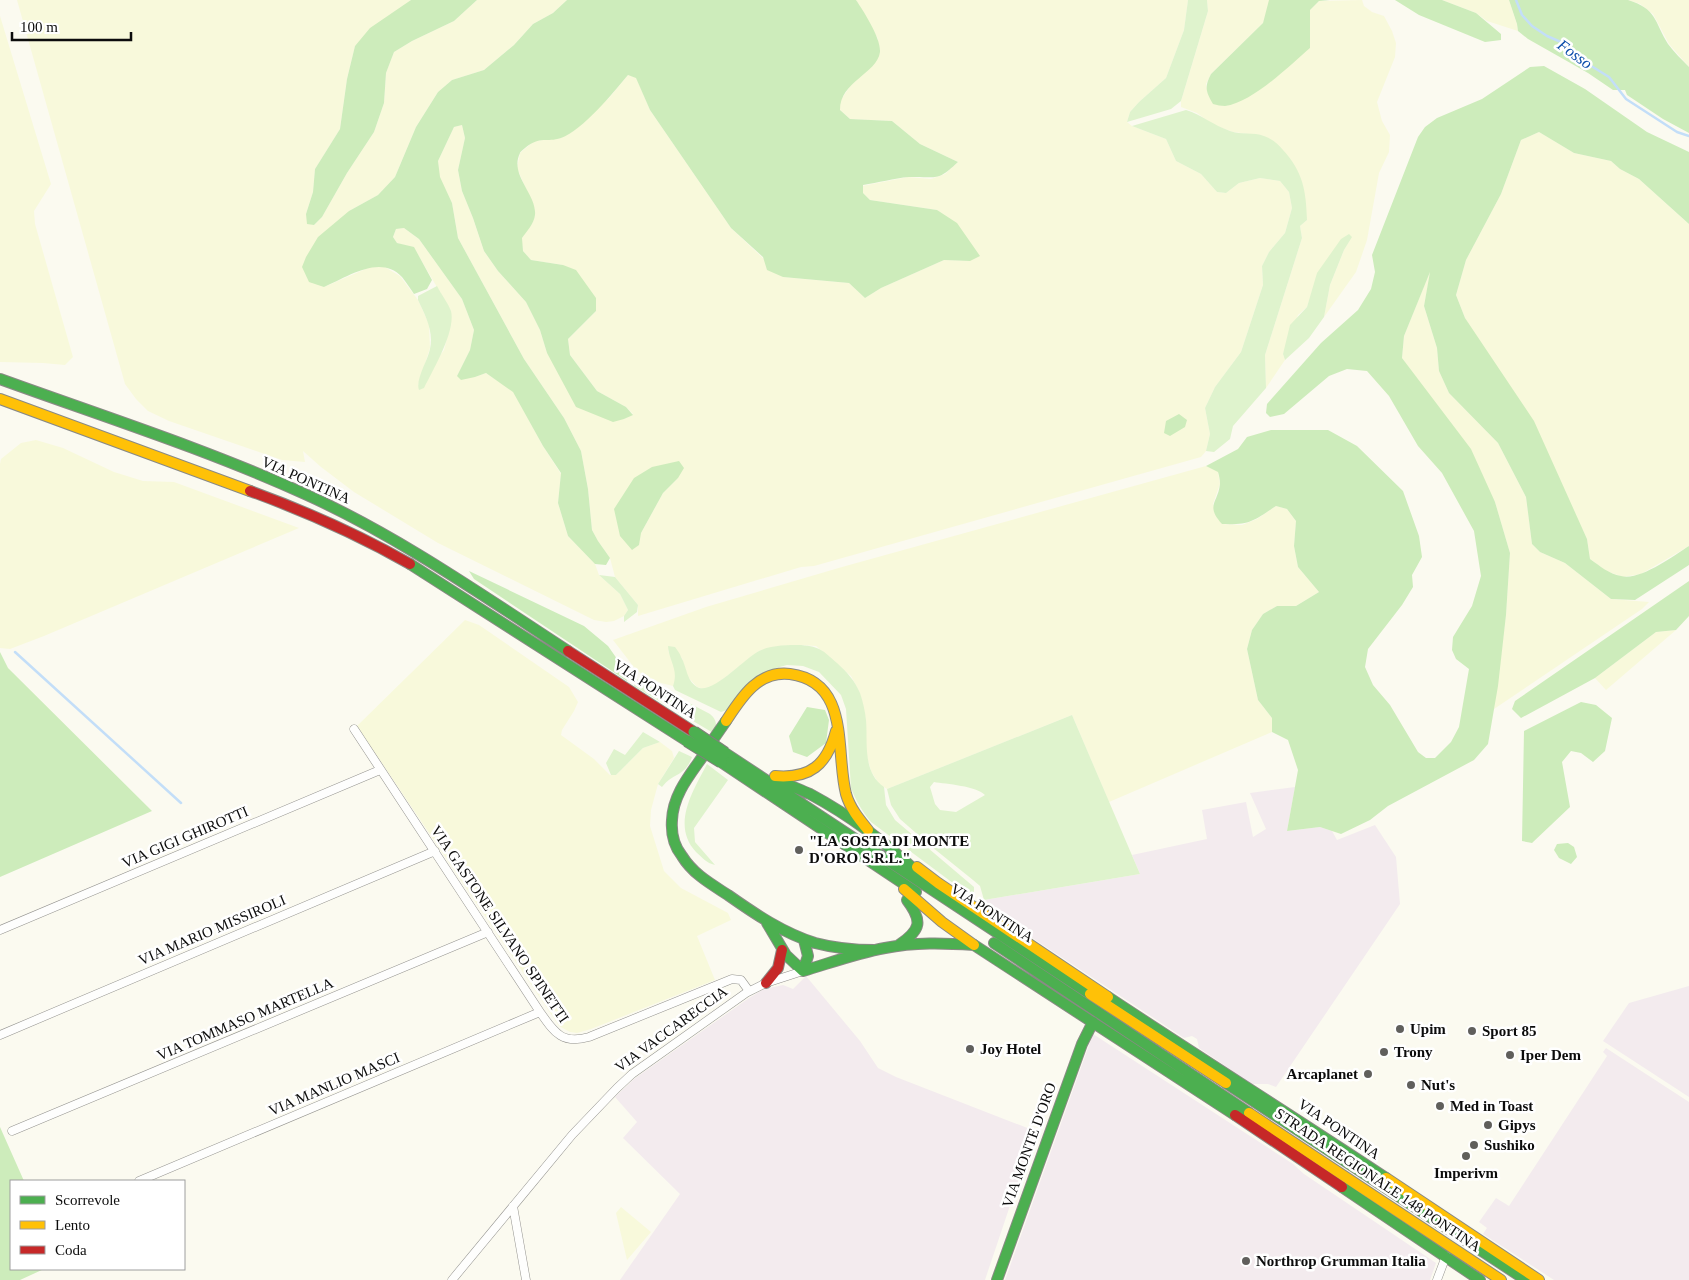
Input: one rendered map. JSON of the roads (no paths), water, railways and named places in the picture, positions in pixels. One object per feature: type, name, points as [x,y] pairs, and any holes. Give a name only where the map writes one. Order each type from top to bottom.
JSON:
[{"type":"main road","name":"VIA PONTINA","points":[[0,379],[220,459],[305,494],[413,550],[691,737],[940,896],[1252,1101]]},
{"type":"main road","name":"VIA PONTINA","points":[[0,399],[273,499],[377,545],[428,574],[691,737]]},
{"type":"main road","points":[[868,830],[854,812],[847,796],[837,720],[829,699],[812,681],[789,674],[772,675],[761,679],[740,698],[684,784],[675,801],[672,816],[672,832],[677,848],[685,861],[700,876],[765,920],[804,940],[837,948],[875,950]]},
{"type":"main road","points":[[768,776],[796,776],[820,765],[830,751],[834,741],[837,720]]},
{"type":"main road","name":"VIA PONTINA","points":[[723,758],[885,871],[1238,1104]]},
{"type":"main road","points":[[723,758],[822,801],[868,830],[898,853],[940,896]]},
{"type":"main road","name":"VIA PONTINA","points":[[898,853],[960,897],[1172,1039],[1274,1103],[1539,1280]]},
{"type":"main road","points":[[885,871],[921,905],[974,945],[1480,1280]]},
{"type":"main road","points":[[885,871],[914,909],[918,918],[916,932],[899,945]]},
{"type":"main road","points":[[765,920],[777,937],[782,950],[792,963],[803,971],[808,964],[809,956],[804,940]]},
{"type":"main road","name":"VIA VACCARECCIA","points":[[803,971],[899,945],[938,943],[974,945]]},
{"type":"main road","points":[[766,984],[778,968],[782,950]]},
{"type":"main road","name":"VIA MONTE D'ORO","points":[[997,1280],[1079,1053],[1093,1022]]},
{"type":"main road","name":"STRADA REGIONALE 148 PONTINA","points":[[1252,1101],[1526,1280]]},
{"type":"main road","name":"STRADA REGIONALE 148 PONTINA","points":[[1238,1104],[1501,1280]]},
{"type":"street","name":"VIA GASTONE SILVANO SPINETTI","points":[[354,729],[540,1012],[557,1034],[568,1039],[578,1040],[589,1037],[732,979],[740,980],[750,991]]},
{"type":"street","name":"VIA GIGI GHIROTTI","points":[[0,930],[380,770]]},
{"type":"street","name":"VIA MARIO MISSIROLI","points":[[0,1035],[435,851]]},
{"type":"street","name":"VIA TOMMASO MARTELLA","points":[[12,1131],[488,932]]},
{"type":"street","name":"VIA VACCARECCIA","points":[[452,1280],[572,1134],[624,1081],[647,1062],[750,991],[803,971]]},
{"type":"street","name":"VIA MANLIO MASCI","points":[[141,1180],[540,1012]]},
{"type":"street","points":[[513,1206],[526,1280]]},
{"type":"street","points":[[1437,1280],[1446,1256]]},
{"type":"waterway","name":"Fosso","points":[[1516,0],[1522,15],[1532,26],[1547,36],[1570,46],[1580,59],[1609,77],[1626,99],[1677,132],[1689,136]]},
{"type":"waterway","points":[[15,652],[181,803]]},
{"type":"place","name":"\"LA SOSTA DI MONTE D'ORO S.R.L.\"","points":[[799,850]]},
{"type":"place","name":"Upim","points":[[1400,1029]]},
{"type":"place","name":"Sport 85","points":[[1472,1031]]},
{"type":"place","name":"Joy Hotel","points":[[970,1049]]},
{"type":"place","name":"Trony","points":[[1384,1052]]},
{"type":"place","name":"Iper Dem","points":[[1510,1055]]},
{"type":"place","name":"Arcaplanet","points":[[1368,1074]]},
{"type":"place","name":"Nut's","points":[[1411,1085]]},
{"type":"place","name":"Med in Toast","points":[[1440,1106]]},
{"type":"place","name":"Gipys","points":[[1488,1125]]},
{"type":"place","name":"Sushiko","points":[[1474,1145]]},
{"type":"place","name":"Imperivm","points":[[1466,1156]]},
{"type":"place","name":"Northrop Grumman Italia","points":[[1246,1261]]}]
